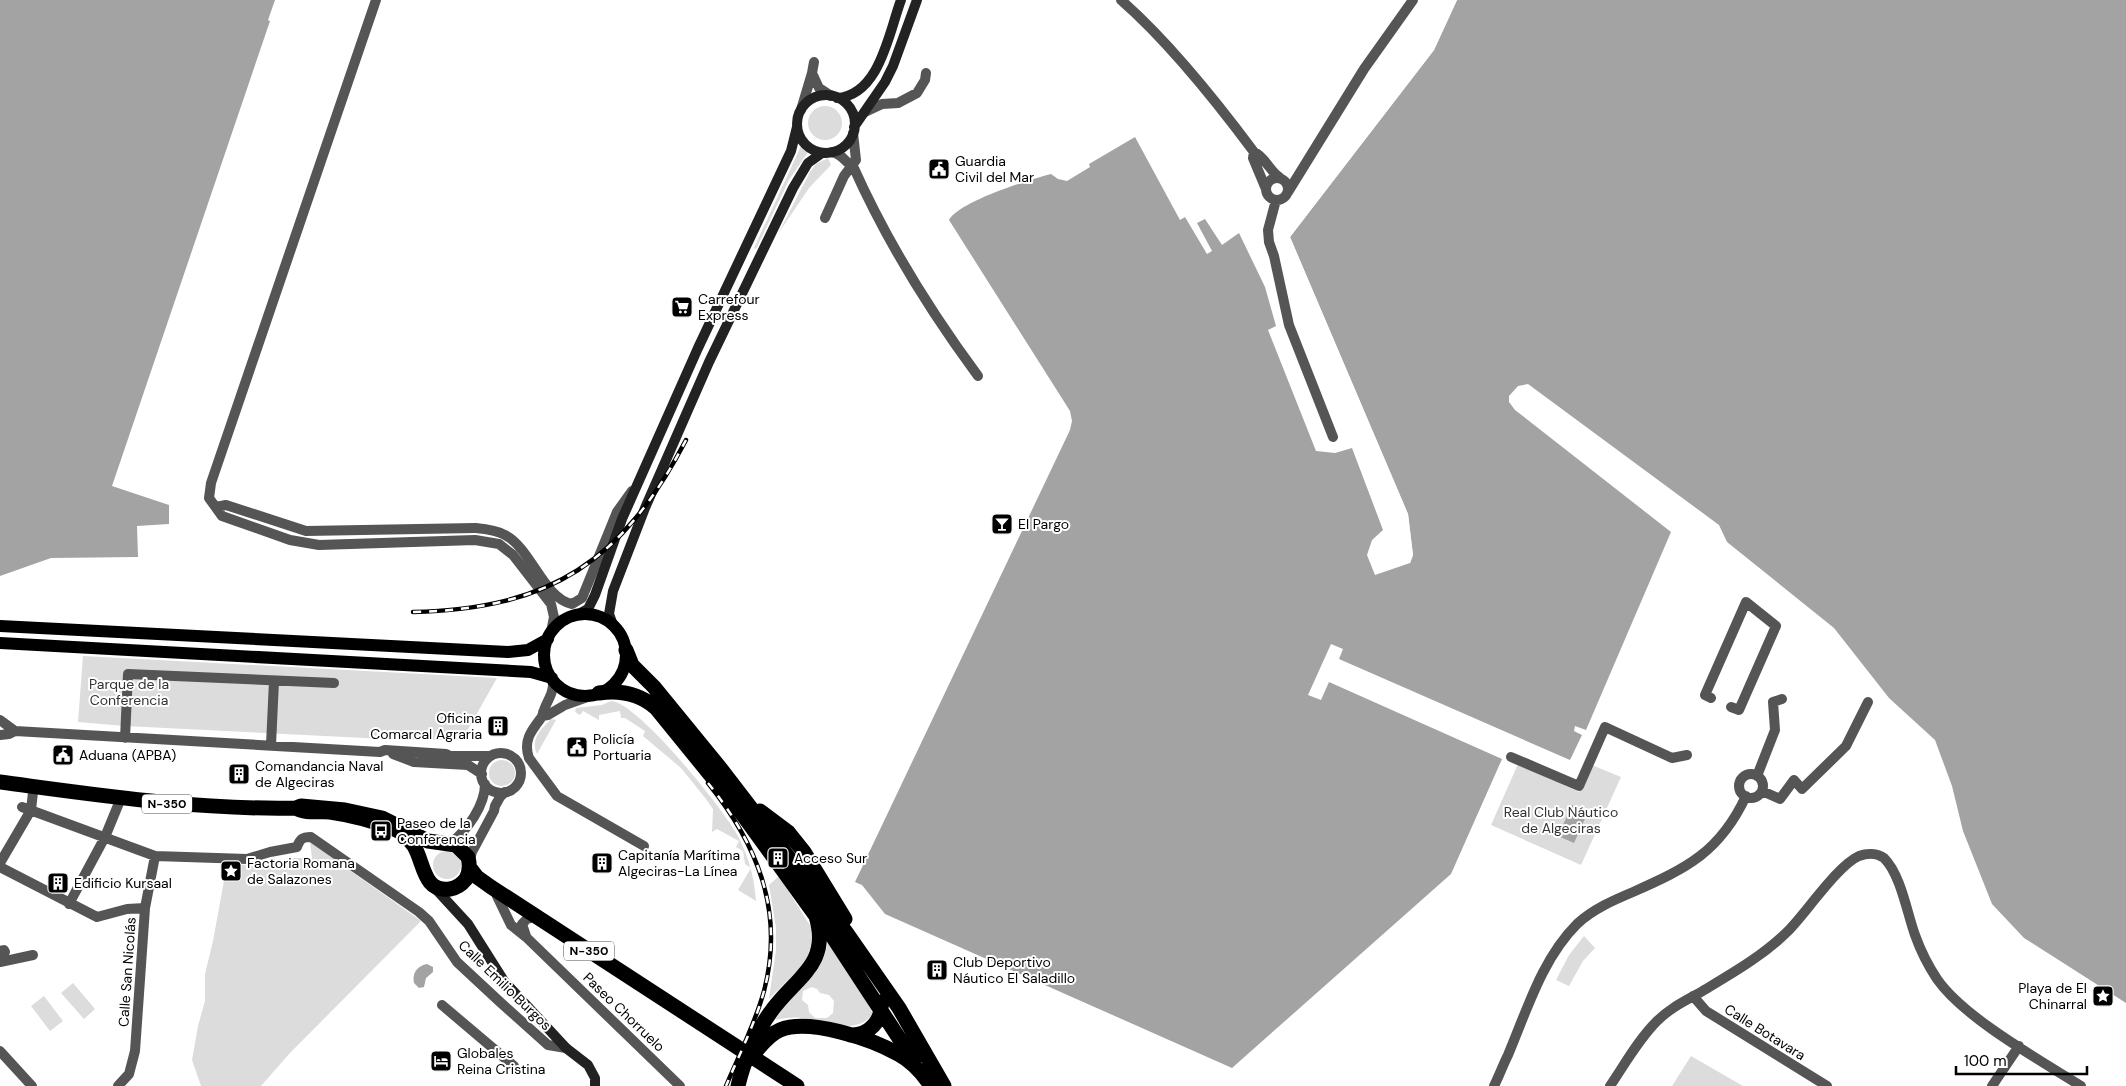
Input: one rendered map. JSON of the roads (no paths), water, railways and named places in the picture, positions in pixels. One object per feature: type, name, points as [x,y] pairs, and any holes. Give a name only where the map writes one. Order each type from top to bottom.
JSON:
[{"type":"highway","points":[[626,650],[632,665],[661,695],[744,798],[846,932],[899,1008],[934,1085]]},
{"type":"highway","points":[[596,694],[623,692],[643,699],[656,708],[743,815],[816,916],[823,920],[934,1085]]},
{"type":"highway","name":"N-350","points":[[0,782],[36,790]]},
{"type":"highway","name":"N-350","points":[[0,787],[199,806],[296,808],[301,806],[331,808],[368,814],[404,827],[428,842],[445,843],[461,848],[477,877],[491,887],[710,1032],[797,1086]]},
{"type":"highway","points":[[744,798],[788,832],[818,871],[872,969]]},
{"type":"highway","name":"N-350","points":[[296,808],[300,811],[330,812],[396,830],[413,844],[423,870],[432,884],[445,889],[459,885],[480,886],[710,1032]]},
{"type":"highway","points":[[423,870],[426,854],[445,843]]},
{"type":"highway","points":[[793,863],[818,871]]},
{"type":"highway","points":[[459,885],[469,865]]},
{"type":"highway","points":[[738,1086],[747,1057],[768,1015],[777,1002],[808,971],[816,957],[820,936],[816,916]]},
{"type":"highway","points":[[744,1086],[750,1064],[757,1050],[767,1038],[780,1029],[800,1026],[858,1035],[868,1030],[879,1018],[882,1010],[877,982],[843,935],[840,926]]},
{"type":"highway","points":[[846,1034],[876,1043],[900,1054],[934,1085]]},
{"type":"highway","points":[[770,1071],[783,1086]]},
{"type":"highway","name":"N-350","points":[[770,1071],[788,1086]]},
{"type":"main road","points":[[0,626],[508,652],[528,650],[550,636],[563,621],[588,609],[622,519],[698,348],[792,151],[801,110],[814,98],[850,96],[867,83],[884,51],[901,0]]},
{"type":"main road","points":[[0,643],[531,672],[553,679],[571,693],[596,694],[609,688],[618,678],[624,665],[626,650],[622,637],[613,625],[609,614],[618,575],[694,397],[792,188],[808,163],[847,143],[853,130],[885,82],[893,66],[917,0]]},
{"type":"main road","points":[[834,97],[850,110],[853,130]]},
{"type":"main road","points":[[797,127],[804,144],[814,150],[827,152]]},
{"type":"main road","points":[[577,615],[600,617],[613,625]]},
{"type":"main road","points":[[550,636],[545,657],[546,665],[553,679]]},
{"type":"main road","points":[[432,884],[473,932],[504,981],[566,1048],[588,1065],[595,1078],[595,1086]]},
{"type":"main road","points":[[451,905],[459,885]]},
{"type":"street","points":[[376,0],[211,483],[209,498],[222,516],[300,543],[475,540],[499,544],[513,555],[548,599],[554,617],[550,636]]},
{"type":"street","points":[[1121,0],[1136,13],[1190,74],[1268,168],[1288,184],[1288,192]]},
{"type":"street","points":[[1254,152],[1253,158],[1269,196],[1276,200],[1284,198],[1364,69],[1414,0]]},
{"type":"street","points":[[801,110],[814,62]]},
{"type":"street","points":[[865,112],[882,104],[898,103],[917,94],[925,80],[926,72]]},
{"type":"street","points":[[812,73],[819,88],[834,97]]},
{"type":"street","points":[[825,218],[844,176],[856,160],[853,130]]},
{"type":"street","points":[[827,152],[843,156],[848,164],[853,166],[876,216],[953,342],[978,376]]},
{"type":"street","points":[[1266,189],[1268,182],[1303,166]]},
{"type":"street","points":[[1276,200],[1268,230],[1269,242],[1274,256],[1289,325],[1333,437]]},
{"type":"street","points":[[216,507],[226,504],[306,531],[475,528],[498,532],[516,543],[560,599],[572,604],[582,598],[617,512],[640,481]]},
{"type":"street","points":[[1711,698],[1705,695],[1746,602],[1776,626],[1739,710],[1731,707]]},
{"type":"street","points":[[125,738],[128,674],[334,683]]},
{"type":"street","points":[[553,679],[554,690],[526,744],[526,751],[534,767],[557,796],[644,846]]},
{"type":"street","points":[[271,745],[274,680]]},
{"type":"street","points":[[542,716],[548,715],[565,705],[596,694]]},
{"type":"street","points":[[1757,776],[1775,730],[1773,702],[1782,699]]},
{"type":"street","points":[[1762,791],[1780,800],[1794,780],[1802,789],[1846,746],[1868,702]]},
{"type":"street","points":[[0,721],[15,731],[380,752],[384,754],[397,754],[414,762],[468,765],[483,779],[492,791],[505,792],[512,790],[519,782],[520,767],[510,756],[500,754],[491,756],[450,756],[446,754],[385,750],[380,752]]},
{"type":"street","points":[[1511,757],[1578,786],[1605,727],[1672,758],[1687,755]]},
{"type":"street","points":[[0,735],[15,731]]},
{"type":"street","points":[[445,843],[466,829],[482,800],[485,793],[483,779],[484,764],[491,756]]},
{"type":"street","points":[[1749,774],[1757,776],[1763,784],[1762,791],[1753,797],[1746,796],[1740,789],[1742,778],[1749,774]]},
{"type":"street","points":[[0,863],[36,790]]},
{"type":"street","points":[[469,865],[472,852],[495,806],[505,792]]},
{"type":"street","points":[[1494,1086],[1543,973],[1562,942],[1578,924],[1594,911],[1678,872],[1706,852],[1733,819],[1746,796]]},
{"type":"street","points":[[69,904],[105,837],[121,798]]},
{"type":"street","name":"Calle Emilio Burgos","points":[[27,808],[155,856],[247,859],[270,852],[289,850],[297,847],[300,840],[304,837],[311,837],[419,912],[429,921],[457,962],[500,1002],[548,1045],[566,1048]]},
{"type":"street","points":[[1610,1086],[1640,1041],[1657,1020],[1672,1008],[1741,968],[1775,943],[1804,915],[1838,874],[1852,861],[1859,856],[1877,855],[1884,858],[1894,872],[1916,938],[1937,979],[1964,1006],[2019,1046],[2081,1086]]},
{"type":"street","name":"Calle San Nicolás","points":[[118,1086],[129,1074],[135,1051],[144,908],[155,856]]},
{"type":"street","points":[[0,867],[97,917],[127,909],[144,908]]},
{"type":"street","name":"Paseo Chorruelo","points":[[497,896],[510,925],[526,937],[680,1086]]},
{"type":"street","points":[[526,937],[522,924],[531,918]]},
{"type":"street","points":[[0,962],[33,955]]},
{"type":"street","name":"Calle Botavara","points":[[1693,996],[1706,1011],[1827,1086]]},
{"type":"street","points":[[442,1006],[514,1066]]},
{"type":"street","points":[[1992,1086],[2019,1046]]},
{"type":"street","points":[[0,1052],[32,1086]]},
{"type":"railway","points":[[413,612],[462,609],[505,601],[543,588],[578,570],[608,547],[636,518],[662,482],[686,440]]},
{"type":"railway","points":[[708,783],[725,806],[753,855],[762,880],[768,906],[771,933],[770,962],[764,991],[726,1086]]},
{"type":"place","name":"Guardia Civil del Mar","points":[[939,169]]},
{"type":"place","name":"Carrefour Express","points":[[682,307]]},
{"type":"place","name":"El Pargo","points":[[1002,524]]},
{"type":"place","name":"Oficina Comarcal Agraria","points":[[498,726]]},
{"type":"place","name":"Policía Portuaria","points":[[577,747]]},
{"type":"place","name":"Aduana (APBA)","points":[[63,755]]},
{"type":"place","name":"Comandancia Naval de Algeciras","points":[[239,774]]},
{"type":"place","name":"Paseo de la Conferencia","points":[[381,831]]},
{"type":"place","name":"Acceso Sur","points":[[778,858]]},
{"type":"place","name":"Capitanía Marítima Algeciras-La Línea","points":[[602,863]]},
{"type":"place","name":"Factoria Romana de Salazones","points":[[231,871]]},
{"type":"place","name":"Edificio Kursaal","points":[[58,883]]},
{"type":"place","name":"Club Deportivo Náutico El Saladillo","points":[[937,970]]},
{"type":"place","name":"Playa de El Chinarral","points":[[2103,996]]},
{"type":"place","name":"Globales Reina Cristina","points":[[441,1061]]},
{"type":"park label","name":"Parque de la Conferencia","points":[[129,692]]},
{"type":"park label","name":"Real Club Náutico de Algeciras","points":[[1561,820]]}]
